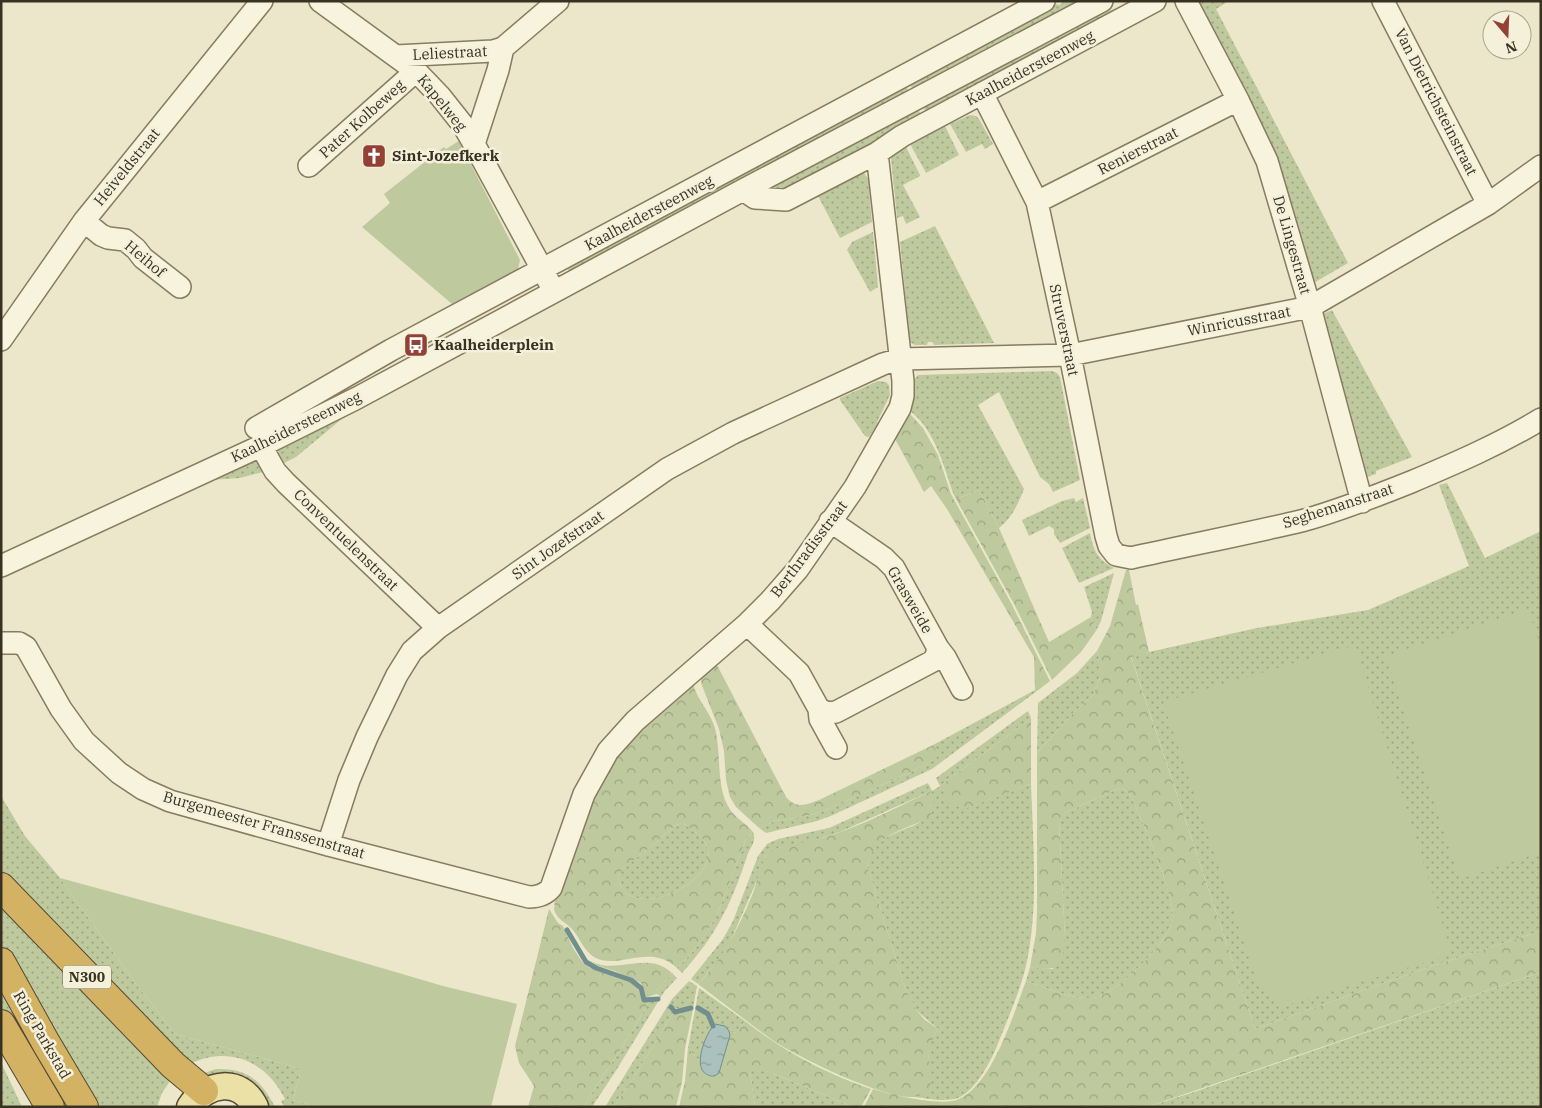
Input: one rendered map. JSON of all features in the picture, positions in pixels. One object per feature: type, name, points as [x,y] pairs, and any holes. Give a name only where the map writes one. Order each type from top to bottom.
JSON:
[{"type":"highway","name":"N300","points":[[1,887],[174,1066],[197,1099]]},
{"type":"highway","name":"Ring Parkstad","points":[[1,962],[84,1107]]},
{"type":"highway","name":"Ring Parkstad","points":[[1,1024],[50,1107]]},
{"type":"highway","points":[[1,1046],[7,1063],[30,1107]]},
{"type":"main road","points":[[197,1099],[214,1087],[225,1086],[236,1088],[245,1094],[255,1107]]},
{"type":"street","name":"Heiveldstraat","points":[[1,340],[84,221],[262,1]]},
{"type":"street","name":"Kapelweg","points":[[320,1],[416,71],[463,125],[554,292]]},
{"type":"street","name":"Leliestraat","points":[[396,56],[493,51],[502,48],[558,1]]},
{"type":"street","name":"Kaalheidersteenweg","points":[[258,437],[392,350],[1044,1]]},
{"type":"street","name":"Kaalheidersteenweg","points":[[1,566],[258,437],[357,398],[743,190],[1102,1]]},
{"type":"street","name":"Kaalheidersteenweg","points":[[743,190],[755,198],[786,200],[877,153],[902,136],[1156,1]]},
{"type":"street","name":"De Lingestraat","points":[[1186,1],[1238,100],[1267,161],[1310,307],[1362,502]]},
{"type":"street","name":"Van Dietrichsteinstraat","points":[[1383,1],[1488,204]]},
{"type":"street","name":"Leliestraat","points":[[474,144],[498,70],[502,48]]},
{"type":"street","name":"Pater Kolbeweg","points":[[308,166],[416,71]]},
{"type":"street","name":"Struverstraat","points":[[982,93],[1037,202],[1070,354],[1106,536],[1112,551],[1122,563]]},
{"type":"street","name":"Renierstraat","points":[[1037,202],[1238,100]]},
{"type":"street","name":"Berthradisstraat","points":[[535,897],[545,894],[551,888],[584,794],[608,751],[635,721],[747,624],[798,569],[855,487],[900,408],[903,396],[900,359],[877,153]]},
{"type":"street","name":"Winricusstraat","points":[[900,359],[1070,354],[1310,307],[1488,204],[1541,166]]},
{"type":"street","name":"Heihof","points":[[84,221],[100,235],[125,240],[143,258],[180,287]]},
{"type":"street","name":"Sint Jozefstraat","points":[[328,844],[349,780],[367,737],[397,675],[412,651],[438,628],[667,469],[733,433],[882,364],[900,359]]},
{"type":"street","name":"Seghemanstraat","points":[[1122,563],[1131,558],[1306,519],[1362,502],[1495,445],[1541,419]]},
{"type":"street","name":"Conventuelenstraat","points":[[258,437],[275,471],[286,483],[438,628]]},
{"type":"street","name":"Grasweide","points":[[830,521],[884,558],[894,568],[962,689]]},
{"type":"street","points":[[747,624],[799,673],[819,709],[820,719],[836,748]]},
{"type":"street","name":"Burgemeester Franssenstraat","points":[[1,643],[19,642],[26,647],[61,709],[84,741],[119,773],[143,789],[170,801],[535,897]]},
{"type":"street","name":"Grasweide","points":[[819,709],[828,713],[836,712],[933,661],[938,648]]},
{"type":"green space","points":[[1065,1],[1083,1],[913,90],[910,84],[1050,2],[1059,5]]},
{"type":"green space","points":[[1196,1],[1229,1],[1216,9],[1348,263],[1312,284]]},
{"type":"green space","points":[[1123,6],[927,115],[923,106],[1088,18]]},
{"type":"green space","points":[[906,86],[909,92],[569,271],[565,262]]},
{"type":"green space","points":[[918,109],[922,117],[786,190],[770,192],[769,186]]},
{"type":"green space","points":[[970,115],[976,116],[979,119],[993,144],[985,149],[982,144],[966,152],[950,124]]},
{"type":"green space","points":[[945,126],[959,155],[926,173],[910,144]]},
{"type":"green space","points":[[459,141],[520,260],[518,269],[452,304],[362,227],[390,203],[384,194],[444,147],[446,149]]},
{"type":"green space","points":[[906,147],[920,176],[903,185],[920,217],[906,224],[903,216],[897,218],[891,158]]},
{"type":"green space","points":[[860,172],[864,173],[868,179],[872,222],[840,238],[817,194]]},
{"type":"green space","points":[[935,226],[994,343],[934,345],[933,342],[928,342],[927,345],[915,345],[910,342],[900,242]]},
{"type":"green space","points":[[873,232],[878,287],[870,292],[847,250],[852,242]]},
{"type":"green space","points":[[1332,310],[1412,457],[1376,471],[1376,474],[1365,478],[1320,320],[1323,314]]},
{"type":"green space","points":[[1052,371],[1060,377],[1080,480],[1053,492],[1049,484],[1040,477],[999,392],[978,405],[1024,489],[1011,515],[999,528],[979,490],[956,499],[932,437],[918,418],[909,410],[913,381],[918,375]]},
{"type":"green space","points":[[878,381],[886,382],[889,385],[890,395],[878,423],[869,437],[865,436],[840,398]]},
{"type":"green space","points":[[362,407],[343,418],[296,457],[280,465],[276,450]]},
{"type":"green space","points":[[908,412],[923,428],[938,455],[951,494],[1010,601],[1050,681],[1037,691],[1035,690],[1034,657],[947,509],[931,486],[924,492],[895,439]]},
{"type":"green space","points":[[254,461],[259,464],[263,472],[240,478],[211,480]]},
{"type":"green space","points":[[1447,483],[1485,558],[1541,531],[1541,931],[1426,968],[1255,1029],[1131,656],[1257,628],[1368,610],[1469,566],[1439,485]]},
{"type":"green space","points":[[979,490],[999,528],[1049,642],[1091,617],[1096,631],[1081,652],[1052,680],[1014,604],[956,499]]},
{"type":"green space","points":[[1074,498],[1076,502],[1083,498],[1090,528],[1060,543],[1054,534],[1054,529],[1049,526],[1029,536],[1022,520],[1062,501]]},
{"type":"green space","points":[[1090,533],[1097,554],[1104,562],[1114,568],[1079,583],[1062,548]]},
{"type":"green space","points":[[1126,570],[1129,570],[1149,652],[1131,657],[1255,1029],[1426,968],[1541,931],[1541,972],[1147,1107],[864,1107],[873,1089],[930,1101],[941,1102],[959,1099],[971,1091],[992,1064],[1008,1029],[1026,981],[1075,997],[1092,998],[1101,995],[1113,989],[1140,966],[1163,940],[1170,928],[1173,913],[1164,878],[1156,857],[1131,796],[1125,790],[1117,789],[1065,813],[1061,817],[1059,822],[1065,937],[1063,955],[1061,961],[1054,968],[1030,967],[1036,933],[1037,912],[1037,753],[1073,713],[1093,695],[1100,677],[1100,660],[1097,651],[1110,626]]},
{"type":"green space","points":[[1114,573],[1101,621],[1096,631],[1084,587]]},
{"type":"green space","points":[[1528,609],[1541,648],[1541,852],[1460,879],[1386,656]]},
{"type":"green space","points":[[1355,645],[1452,954],[1283,1006],[1259,986],[1163,702]]},
{"type":"green space","points":[[1097,651],[1100,660],[1100,677],[1093,695],[1073,713],[1037,753],[1038,703],[1077,673]]},
{"type":"green space","points":[[717,665],[786,797],[797,805],[819,800],[933,745],[939,756],[915,770],[826,810],[806,816],[775,821],[759,828],[736,807],[730,797],[719,729],[701,683],[701,678]]},
{"type":"green space","points":[[693,684],[714,725],[717,736],[722,791],[726,802],[733,814],[753,832],[746,840],[714,920],[698,945],[677,968],[656,957],[613,961],[594,957],[554,910],[555,900],[563,885],[595,793],[617,756],[637,732]],"holes":[[[682,823],[695,832],[707,847],[706,863],[696,878],[679,890],[659,897],[640,899],[625,892],[618,875],[669,830]]]},
{"type":"green space","points":[[1035,690],[1037,691],[932,769],[817,821],[766,833],[759,828],[775,821],[806,816],[826,810],[915,770],[938,756],[933,745]]},
{"type":"green space","points":[[1028,711],[1031,718],[940,786],[936,778]]},
{"type":"green space","points":[[1031,718],[1031,784],[967,808],[956,806],[950,802],[940,786]]},
{"type":"green space","points":[[928,783],[932,791],[940,786],[966,808],[1031,784],[1034,898],[1033,921],[1026,966],[1014,1004],[992,1056],[983,1073],[965,1094],[948,1100],[916,1097],[921,1095],[929,1060],[930,1043],[938,1029],[917,1011],[905,988],[867,865],[877,845],[886,838],[916,824],[930,813],[932,804],[931,791],[840,832],[813,841],[778,848],[766,856],[730,942],[717,962],[698,984],[691,979],[723,939],[733,921],[758,856],[767,844],[778,839],[829,828]]},
{"type":"green space","points":[[1117,789],[1125,790],[1131,796],[1156,857],[1164,878],[1173,913],[1170,928],[1163,940],[1140,966],[1113,989],[1101,995],[1092,998],[1075,997],[1026,981],[1030,967],[1053,969],[1065,937],[1059,822],[1061,816]]},
{"type":"green space","points":[[931,791],[933,805],[930,816],[898,831],[879,843],[870,856],[867,865],[905,988],[917,1011],[924,1019],[938,1029],[931,1043],[929,1053],[932,1082],[921,1095],[906,1097],[867,1086],[800,1056],[771,1039],[698,984],[716,963],[736,930],[753,893],[763,862],[768,854],[778,848],[819,839],[848,829]]},
{"type":"green space","points":[[1,796],[25,836],[60,878],[133,980],[175,1034],[299,1068],[300,1074],[293,1100],[317,1107],[284,1106],[281,1101],[285,1099],[268,1075],[257,1066],[245,1060],[219,1056],[204,1058],[190,1064],[1,876]]},
{"type":"green space","points":[[682,823],[695,832],[707,847],[706,863],[696,878],[679,890],[659,897],[640,899],[625,892],[618,875],[669,830]]},
{"type":"green space","points":[[753,832],[754,842],[729,904],[713,933],[694,960],[682,973],[677,968],[698,945],[714,920],[746,840]]},
{"type":"green space","points":[[60,878],[266,934],[443,986],[517,1004],[491,1107],[317,1107],[293,1100],[300,1074],[298,1073],[299,1068],[175,1034],[133,980]]},
{"type":"green space","points":[[1,895],[174,1075],[162,1093],[157,1107],[93,1107],[1,951]]},
{"type":"green space","points":[[549,909],[558,923],[563,926],[573,948],[583,963],[590,968],[608,972],[630,981],[638,988],[642,1000],[649,1002],[583,1107],[528,1107],[534,1086],[519,1063],[515,1046]]},
{"type":"green space","points":[[589,960],[609,966],[652,963],[662,966],[672,973],[653,995],[646,998],[641,983],[615,971],[598,966]]},
{"type":"green space","points":[[1541,972],[1541,1107],[1147,1107],[1194,1092]]},
{"type":"green space","points":[[672,973],[677,978],[664,992],[592,1107],[583,1107],[649,1002],[654,1002],[660,996],[657,994],[653,995]]},
{"type":"green space","points":[[689,981],[697,986],[693,1009],[691,1009],[691,1006],[679,1009],[671,1007],[670,1010],[673,1013],[614,1107],[605,1107],[672,999]]},
{"type":"green space","points":[[1,983],[75,1107],[59,1107],[1,1009]]},
{"type":"green space","points":[[699,988],[745,1021],[737,1032],[730,1033],[725,1026],[714,1025],[708,1012],[698,1006],[697,1009],[708,1017],[713,1027],[708,1034],[700,1062],[688,1048]]},
{"type":"green space","points":[[693,1009],[685,1049],[682,1082],[676,1107],[614,1107],[673,1013],[678,1014]]},
{"type":"green space","points":[[745,1021],[774,1042],[805,1060],[837,1076],[871,1089],[861,1107],[853,1107],[767,1071],[750,1071],[755,1107],[679,1107],[685,1081],[688,1048],[700,1062],[700,1066],[706,1075],[714,1076],[719,1073],[730,1033],[737,1032]]},
{"type":"green space","points":[[1,1062],[22,1107],[1,1107]]},
{"type":"green space","points":[[216,1069],[227,1069],[245,1073],[258,1083],[275,1107],[262,1107],[198,1075]]},
{"type":"green space","points":[[750,1071],[767,1071],[853,1107],[755,1107]]},
{"type":"water","points":[[715,1024],[725,1026],[730,1035],[719,1073],[713,1076],[703,1071],[700,1058],[704,1042]]},
{"type":"waterway","points":[[567,930],[586,962],[596,968],[631,980],[641,988],[644,1000],[658,999]]},
{"type":"waterway","points":[[671,1007],[675,1012],[691,1008]]},
{"type":"waterway","points":[[698,1008],[708,1014],[713,1026]]},
{"type":"place","name":"Sint-Jozefkerk","points":[[374,156]]},
{"type":"place","name":"Kaalheiderplein","points":[[416,345]]}]
